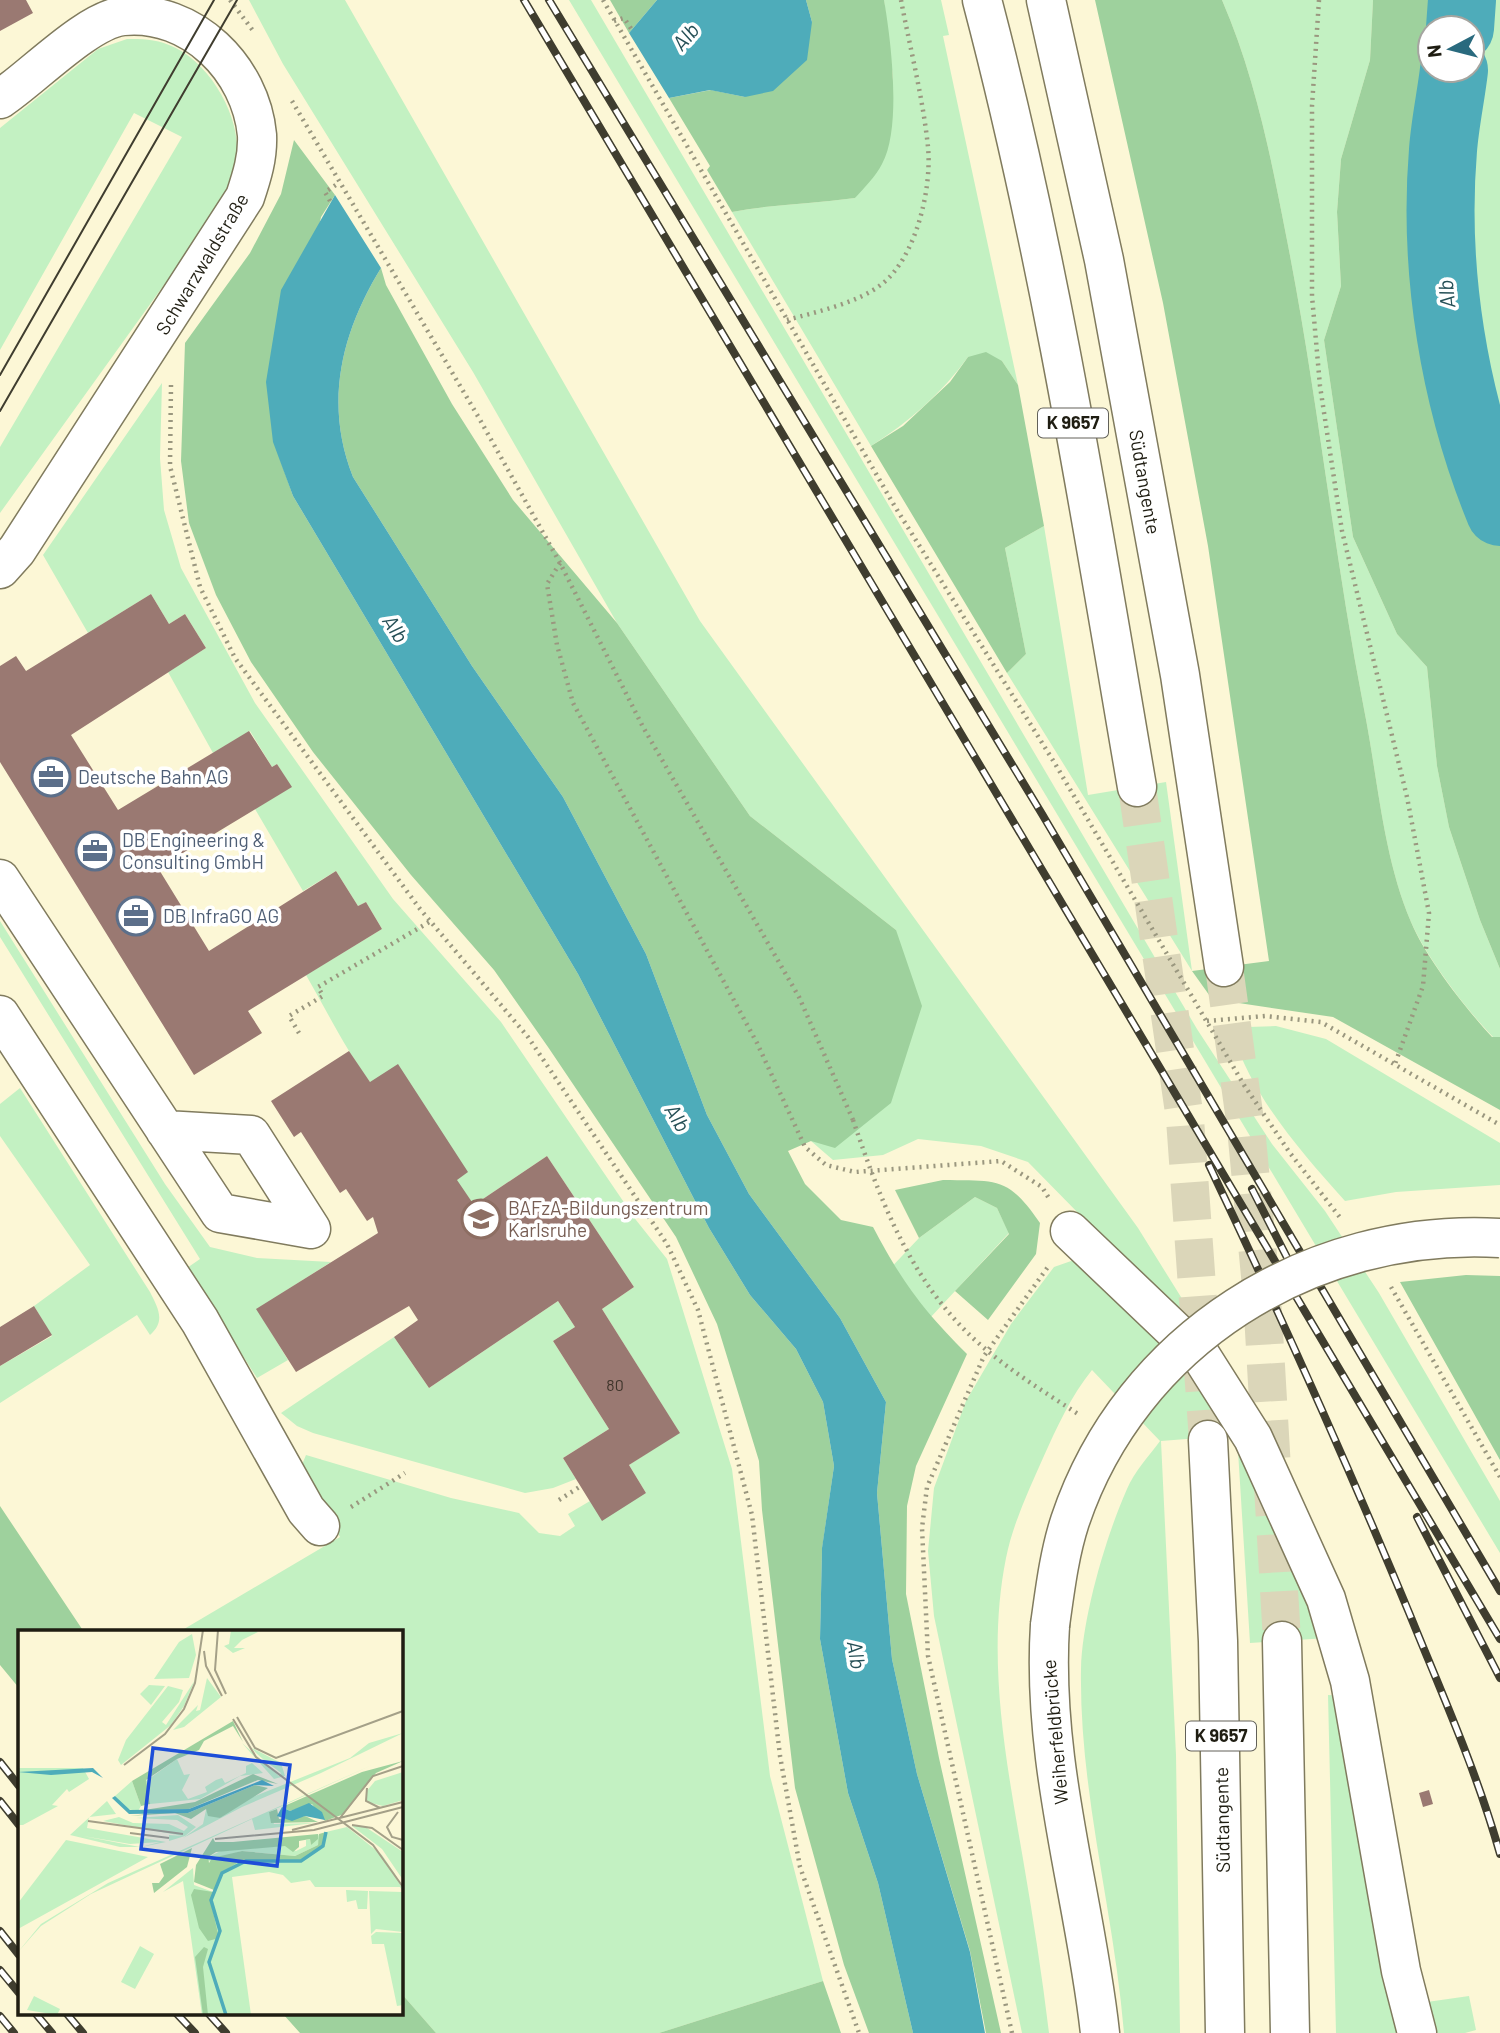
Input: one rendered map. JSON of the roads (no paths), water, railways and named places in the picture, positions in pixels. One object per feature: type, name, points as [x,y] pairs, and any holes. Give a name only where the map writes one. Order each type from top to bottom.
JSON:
[{"type":"main road","name":"K 9657","points":[[982,0],[1015,138],[1085,480],[1137,787]]},
{"type":"main road","name":"Südtangente","points":[[1046,0],[1104,260],[1180,675],[1224,968]]},
{"type":"main road","name":"Schwarzwaldstraße","points":[[0,99],[94,26],[122,16],[150,17],[188,13],[236,71],[257,133],[256,164],[245,197],[161,332],[18,550],[0,569]]},
{"type":"main road","points":[[0,879],[165,1129]]},
{"type":"main road","points":[[0,1015],[200,1321],[306,1510],[320,1526]]},
{"type":"main road","points":[[1070,1231],[1201,1356],[1253,1438],[1326,1599],[1350,1681],[1401,1971],[1417,2033]]},
{"type":"main road","name":"Weiherfeldbrücke","points":[[1100,2033],[1054,1763],[1047,1666],[1058,1569],[1070,1521],[1105,1444],[1128,1410],[1184,1346],[1254,1294],[1334,1259],[1416,1240],[1449,1237],[1500,1238]]},
{"type":"main road","name":"Südtangente","points":[[1208,1440],[1218,1641],[1225,2033]]},
{"type":"main road","name":"K 9657","points":[[1282,1641],[1290,2033]]},
{"type":"water","points":[[657,0],[806,0],[812,22],[807,60],[773,91],[745,97],[710,90],[669,98],[629,33]]},
{"type":"water","points":[[335,195],[381,268],[356,318],[341,369],[340,423],[344,450],[353,477],[472,666],[563,797],[646,954],[707,1115],[749,1194],[840,1318],[886,1402],[877,1493],[892,1659],[917,1774],[970,1952],[985,2033],[913,2033],[878,1883],[848,1793],[820,1639],[822,1548],[834,1466],[823,1402],[796,1349],[750,1295],[709,1228],[578,974],[293,496],[273,442],[266,382],[281,290]]},
{"type":"waterway","name":"Alb","points":[[1461,14],[1462,0]]},
{"type":"waterway","name":"Alb","points":[[1452,84],[1444,140],[1441,196],[1441,242],[1450,334],[1470,425],[1500,512]]},
{"type":"tunnel","points":[[1137,787],[1185,1119],[1208,1440]]},
{"type":"tunnel","points":[[1224,967],[1246,1128],[1262,1297],[1282,1641]]},
{"type":"tram line","points":[[0,375],[214,0]]},
{"type":"tram line","points":[[0,411],[237,0]]},
{"type":"railway","points":[[524,0],[1500,1639]]},
{"type":"railway","points":[[549,0],[1042,814],[1500,1591]]},
{"type":"railway","points":[[1209,1165],[1262,1277],[1386,1558],[1470,1763],[1500,1854]]},
{"type":"railway","points":[[1252,1189],[1298,1279]]},
{"type":"railway","points":[[1417,1517],[1500,1678]]},
{"type":"railway","points":[[0,1762],[18,1785]]},
{"type":"railway","points":[[0,1801],[18,1824]]},
{"type":"railway","points":[[0,1931],[18,1954]]},
{"type":"railway","points":[[0,1970],[18,1992]]},
{"type":"railway","points":[[0,2016],[14,2033]]},
{"type":"railway","points":[[38,2016],[52,2033]]},
{"type":"railway","points":[[69,2016],[83,2033]]},
{"type":"railway","points":[[179,2016],[195,2033]]},
{"type":"railway","points":[[211,2016],[226,2033]]},
{"type":"place","name":"Deutsche Bahn AG","points":[[51,777]]},
{"type":"place","name":"DB Engineering & Consulting GmbH","points":[[95,851]]},
{"type":"place","name":"DB InfraGO AG","points":[[136,916]]},
{"type":"place","name":"BAFzA-Bildungszentrum Karlsruhe","points":[[481,1219]]}]
